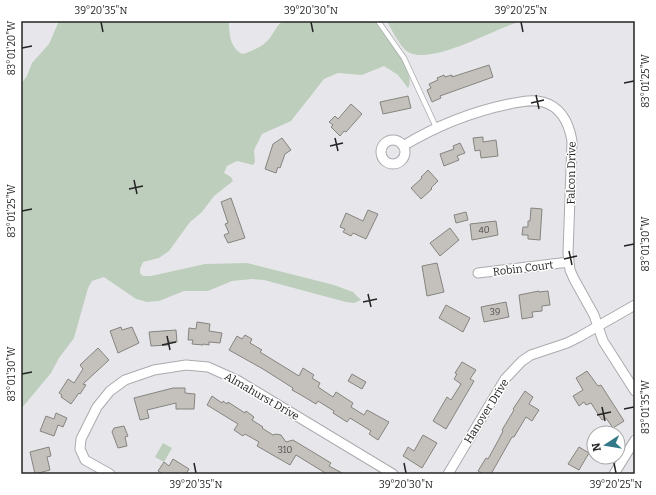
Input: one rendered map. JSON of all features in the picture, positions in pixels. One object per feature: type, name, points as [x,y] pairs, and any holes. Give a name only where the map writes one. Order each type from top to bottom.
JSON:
[{"type":"street","name":"Falcon Drive","points":[[403,146],[436,127],[480,111],[525,101],[544,102],[558,110],[568,123],[572,141],[568,242],[569,262],[574,279],[594,315],[603,340],[635,391]]},
{"type":"street","name":"Robin Court","points":[[478,274],[569,262]]},
{"type":"street","name":"Hanover Drive","points":[[448,474],[505,379],[513,369],[531,355],[567,343],[599,327],[635,305]]},
{"type":"street","name":"Almahurst Drive","points":[[110,474],[85,460],[80,449],[81,439],[97,407],[110,391],[124,380],[154,370],[186,365],[208,367],[237,380],[393,474]]},
{"type":"street","points":[[614,474],[635,440]]},
{"type":"lane","points":[[378,21],[404,58],[436,127]]},
{"type":"green space","points":[[59,21],[229,21],[229,31],[233,45],[243,54],[264,44],[283,21],[377,21],[405,64],[410,81],[408,88],[398,75],[384,66],[362,75],[338,73],[324,79],[291,121],[262,134],[254,150],[255,162],[253,165],[237,161],[227,166],[224,173],[231,177],[233,181],[214,196],[202,212],[190,222],[169,251],[159,258],[143,262],[140,269],[140,273],[143,276],[151,276],[205,264],[247,263],[334,285],[353,292],[361,300],[354,303],[346,302],[264,280],[252,279],[232,281],[208,291],[184,291],[159,301],[147,302],[136,299],[104,277],[92,281],[88,288],[74,338],[59,358],[51,373],[21,409],[21,84],[27,76],[32,63],[49,44]]},
{"type":"green space","points":[[387,21],[522,21],[448,50],[433,54],[419,55],[408,52],[402,47]]},
{"type":"green space","points":[[163,443],[172,448],[164,462],[155,457]]},
{"type":"building","points":[[489,65],[493,77],[440,96],[441,98],[432,102],[427,90],[431,88],[429,84],[438,80],[437,78],[444,75],[445,77],[452,75],[452,77]]},
{"type":"building","points":[[408,96],[411,108],[383,114],[380,102]]},
{"type":"building","points":[[351,104],[362,114],[346,132],[344,131],[340,136],[331,127],[333,125],[329,122],[335,116],[338,119]]},
{"type":"building","points":[[483,137],[483,142],[496,140],[498,156],[481,158],[480,150],[475,151],[473,138]]},
{"type":"building","points":[[282,138],[291,150],[285,154],[280,168],[278,167],[276,173],[265,169],[273,144]]},
{"type":"building","points":[[460,143],[465,153],[457,156],[459,160],[444,166],[440,154],[454,149],[453,146]]},
{"type":"building","points":[[428,170],[438,181],[421,199],[411,188]]},
{"type":"building","points":[[231,198],[245,238],[228,243],[224,235],[229,233],[225,224],[228,223],[221,202]]},
{"type":"building","points":[[531,208],[542,209],[540,240],[528,239],[528,235],[522,235],[523,227],[528,227],[528,221],[530,221]]},
{"type":"building","points":[[368,210],[378,214],[366,239],[353,233],[351,236],[343,232],[345,229],[340,227],[346,213],[363,221]]},
{"type":"building","points":[[466,212],[468,220],[456,223],[454,215]]},
{"type":"building","points":[[496,221],[498,235],[472,240],[470,224]]},
{"type":"building","points":[[450,228],[459,240],[440,256],[430,243]]},
{"type":"building","points":[[437,263],[444,292],[427,296],[422,266]]},
{"type":"building","points":[[539,291],[548,291],[550,305],[542,306],[542,311],[532,312],[533,317],[522,319],[519,295]]},
{"type":"building","points":[[506,302],[509,317],[484,322],[481,307]]},
{"type":"building","points":[[446,305],[470,318],[463,332],[439,318]]},
{"type":"building","points":[[197,322],[210,324],[209,331],[222,333],[220,343],[209,342],[209,345],[192,344],[193,340],[188,340],[189,328],[196,329]]},
{"type":"building","points":[[121,327],[122,330],[132,327],[139,343],[118,353],[110,331]]},
{"type":"building","points":[[176,330],[177,342],[168,342],[168,345],[151,346],[149,332]]},
{"type":"building","points":[[245,335],[252,339],[250,343],[262,350],[260,352],[299,376],[303,368],[314,375],[312,378],[320,383],[318,387],[333,397],[336,392],[353,403],[351,407],[364,415],[367,410],[389,422],[378,440],[369,434],[371,431],[350,418],[347,422],[333,413],[334,411],[318,401],[316,404],[292,390],[293,388],[263,369],[229,350],[237,336],[242,339]]},
{"type":"building","points":[[98,348],[109,360],[83,384],[86,385],[71,404],[61,397],[62,395],[59,393],[68,379],[74,383],[83,369],[80,365]]},
{"type":"building","points":[[462,362],[476,370],[470,379],[474,381],[446,429],[433,421],[447,397],[451,400],[461,384],[454,379],[457,374],[455,373]]},
{"type":"building","points":[[587,371],[598,386],[601,385],[624,421],[618,425],[611,425],[606,418],[602,420],[591,403],[586,405],[584,402],[579,406],[573,396],[583,390],[576,378]]},
{"type":"building","points":[[352,374],[366,382],[362,389],[348,381]]},
{"type":"building","points":[[173,388],[185,388],[185,393],[195,394],[194,409],[176,409],[176,403],[147,410],[149,418],[140,420],[134,398]]},
{"type":"building","points":[[525,391],[533,397],[529,404],[539,410],[532,421],[526,417],[514,437],[512,437],[491,474],[483,474],[478,471],[486,458],[488,459],[503,431],[502,430],[514,410],[513,409]]},
{"type":"building","points":[[212,396],[222,403],[223,401],[227,404],[228,402],[245,413],[246,411],[254,417],[252,420],[263,427],[262,428],[273,435],[281,435],[286,442],[293,440],[331,463],[329,466],[344,474],[327,474],[296,455],[290,465],[257,446],[259,442],[245,434],[243,436],[234,430],[238,424],[207,405]]},
{"type":"building","points":[[56,413],[67,418],[63,427],[58,425],[54,436],[40,431],[46,416],[54,419]]},
{"type":"building","points":[[124,426],[128,436],[125,437],[127,446],[118,448],[112,432],[114,428]]},
{"type":"building","points":[[423,435],[437,443],[422,468],[403,456],[408,447],[414,451]]},
{"type":"building","points":[[49,447],[51,456],[47,457],[50,470],[35,474],[30,452]]},
{"type":"building","points":[[579,447],[586,451],[586,458],[579,470],[568,464]]},
{"type":"building","points":[[173,459],[189,469],[186,474],[163,474],[158,471],[164,462],[169,466]]}]
